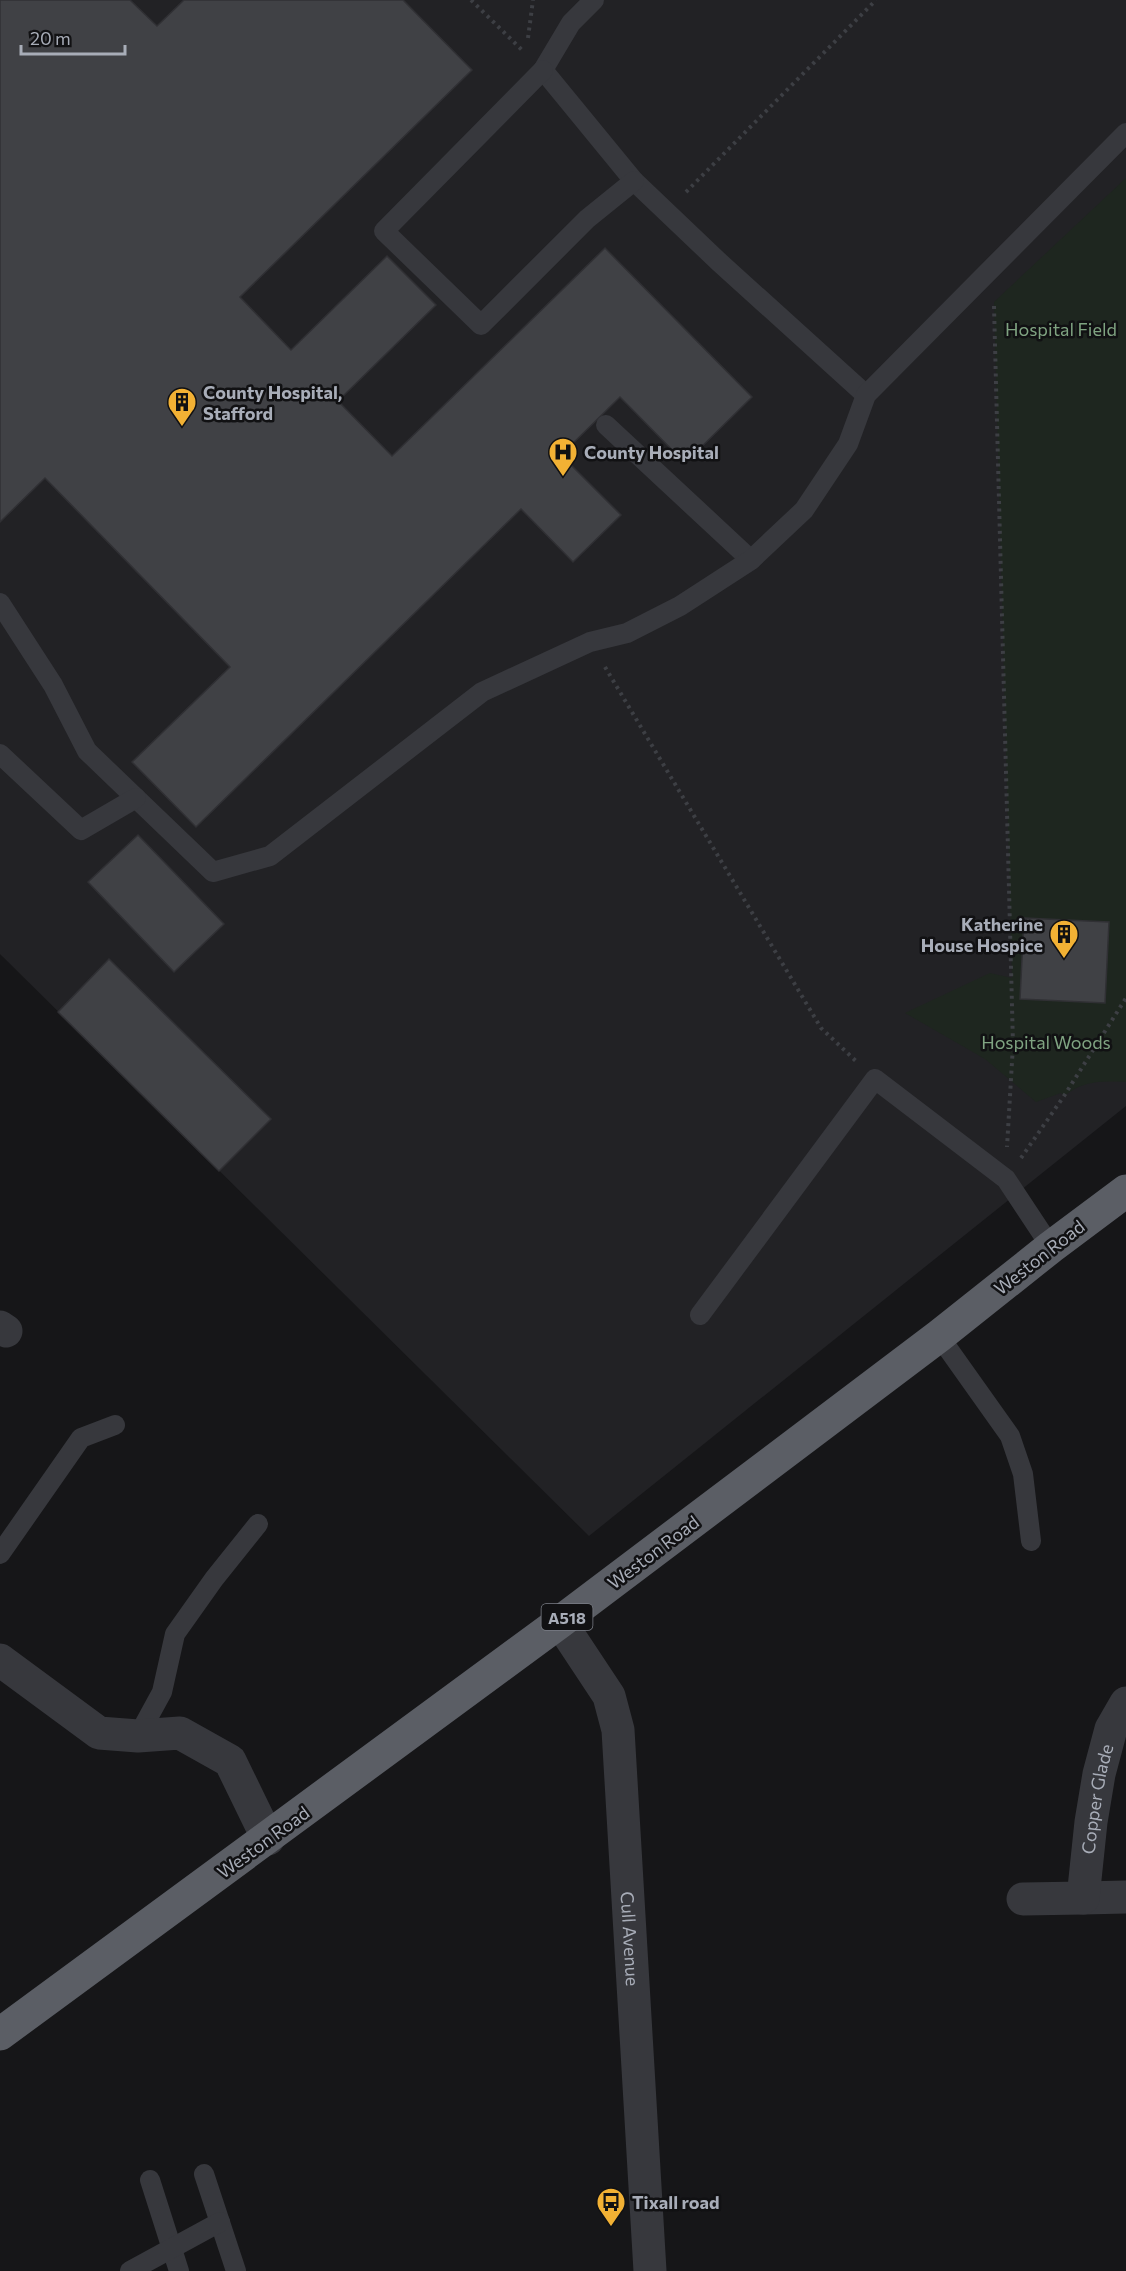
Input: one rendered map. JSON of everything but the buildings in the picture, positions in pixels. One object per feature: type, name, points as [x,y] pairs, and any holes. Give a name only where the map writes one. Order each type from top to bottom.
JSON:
[{"type":"highway","name":"Weston Road","points":[[0,2034],[560,1622],[939,1336],[1051,1246],[1126,1191]]},
{"type":"street","name":"Cull Avenue","points":[[560,1622],[609,1696],[618,1730],[650,2271]]},
{"type":"street","points":[[0,1660],[99,1733],[138,1736],[180,1733],[230,1761],[268,1839]]},
{"type":"street","name":"Copper Glade","points":[[1083,1898],[1099,1774],[1111,1729],[1126,1703]]},
{"type":"street","points":[[1023,1899],[1126,1897]]},
{"type":"lane","points":[[594,0],[571,23],[543,70],[384,231],[481,325],[586,219],[634,181]]},
{"type":"lane","points":[[543,70],[634,181],[866,395]]},
{"type":"lane","points":[[0,603],[53,685],[87,751],[213,872],[270,856],[482,692],[590,642],[627,633],[680,606],[751,560],[804,510],[848,444],[866,395],[1126,134]]},
{"type":"lane","points":[[606,425],[751,560]]},
{"type":"lane","points":[[0,754],[81,830],[136,798]]},
{"type":"lane","points":[[700,1315],[874,1079],[1006,1179],[1051,1246]]},
{"type":"lane","points":[[939,1336],[1010,1436],[1023,1474],[1031,1541]]},
{"type":"lane","points":[[0,1554],[81,1438],[115,1425]]},
{"type":"lane","points":[[138,1736],[162,1692],[175,1634],[214,1579],[258,1524]]},
{"type":"lane","points":[[204,2174],[236,2271]]},
{"type":"lane","points":[[150,2180],[179,2271]]},
{"type":"lane","points":[[130,2271],[220,2222]]},
{"type":"path","points":[[471,0],[526,53],[533,0]]},
{"type":"path","points":[[667,212],[876,0]]},
{"type":"path","points":[[993,267],[1013,1045],[1006,1179]]},
{"type":"path","points":[[590,642],[821,1028],[874,1079]]},
{"type":"path","points":[[1006,1179],[1064,1096],[1126,998]]},
{"type":"shaded area","name":"County Hospital","points":[[0,0],[1126,0],[1126,1106],[589,1536],[0,954]]},
{"type":"green space","name":"Hospital Field","points":[[1126,178],[1126,1082],[1086,1084],[1064,1096],[1061,1093],[1036,1102],[985,1059],[905,1013],[990,973],[1012,978],[994,302]]},
{"type":"place","name":"County Hospital, Stafford","points":[[182,428]]},
{"type":"place","name":"County Hospital","points":[[563,478]]},
{"type":"place","name":"Katherine House Hospice","points":[[1064,960]]},
{"type":"place","name":"Tixall road","points":[[611,2228]]},
{"type":"park label","name":"Hospital Woods","points":[[1046,1042]]}]
